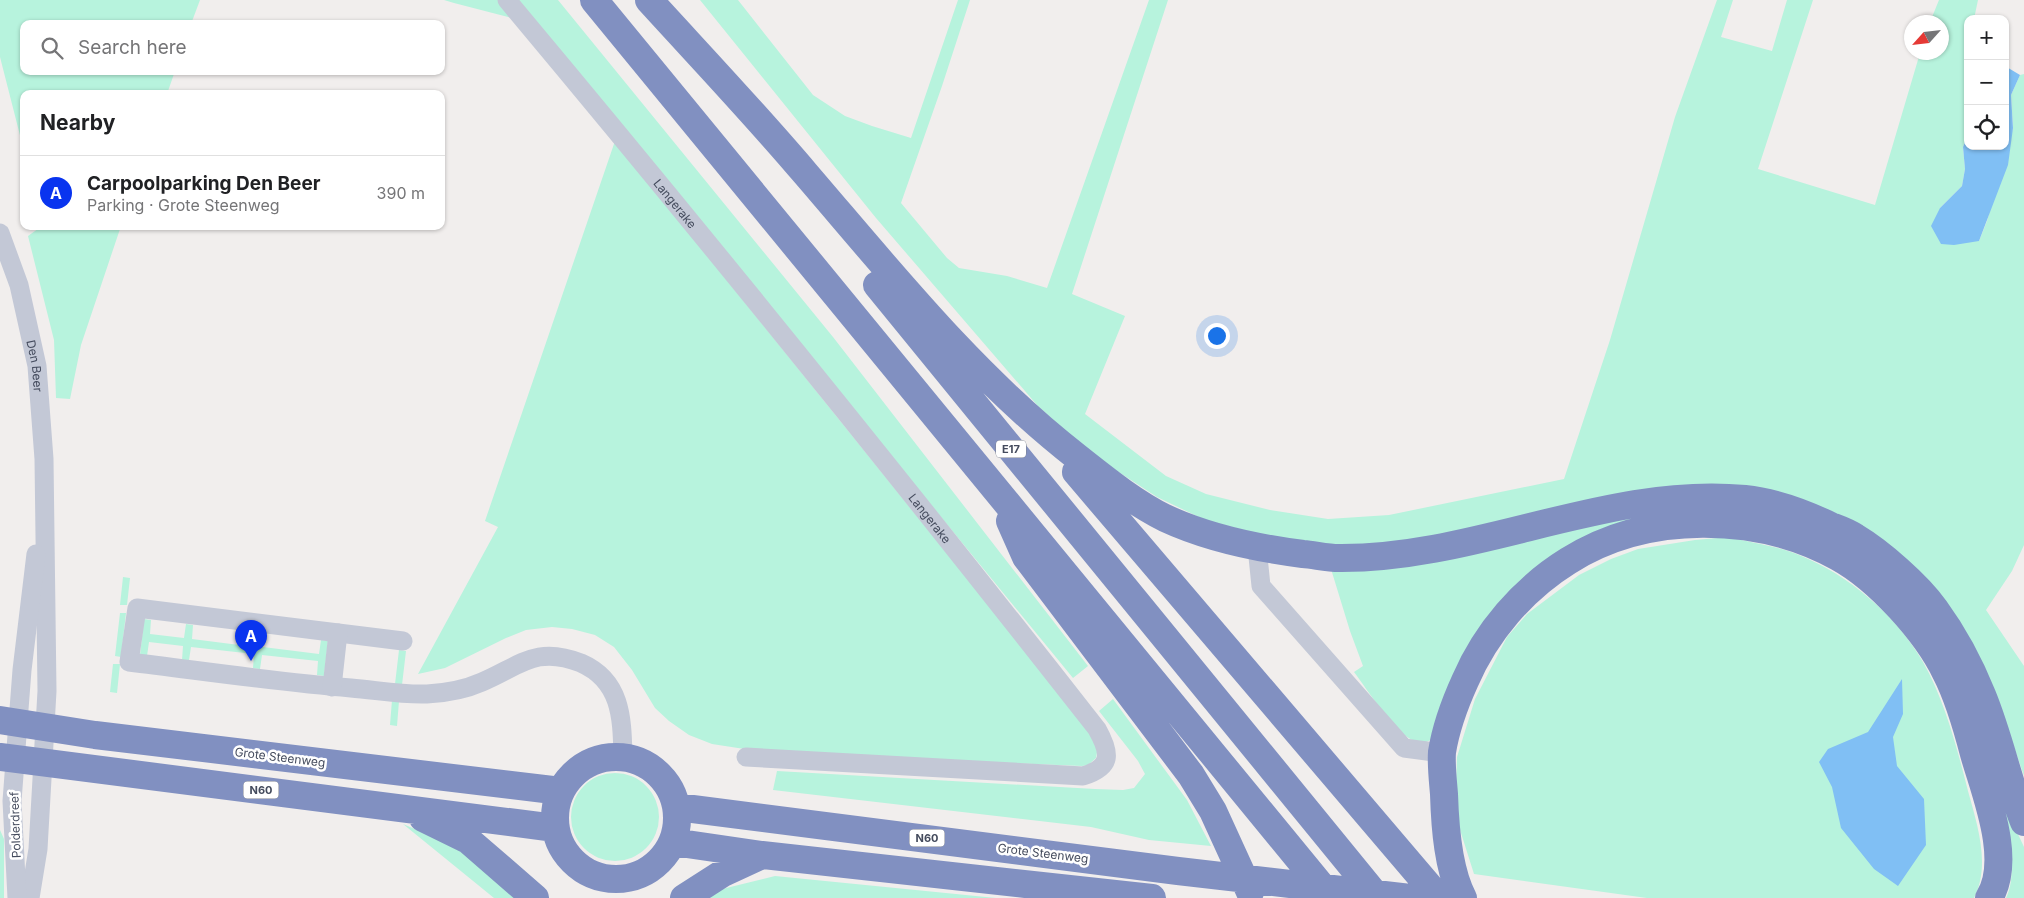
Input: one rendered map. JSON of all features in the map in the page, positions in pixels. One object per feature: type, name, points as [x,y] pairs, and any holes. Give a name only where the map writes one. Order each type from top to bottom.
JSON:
[{"type":"highway","points":[[594,0],[1331,898]]},
{"type":"highway","name":"E17","points":[[644,0],[1378,898]]},
{"type":"highway","points":[[649,0],[804,171],[884,268],[987,379],[1036,425],[1116,488],[1166,518],[1222,539],[1257,547],[1337,558],[1391,554],[1457,544],[1597,510],[1646,501],[1702,498],[1748,499],[1800,512],[1855,536],[1897,569],[1933,605],[1963,654],[1983,697],[2024,822]]},
{"type":"highway","points":[[1036,425],[1439,898]]},
{"type":"highway","points":[[995,488],[1026,557],[1191,774],[1226,837],[1252,898]]},
{"type":"highway","points":[[1463,898],[1455,883],[1445,817],[1442,753],[1455,704],[1473,663],[1496,626],[1527,592],[1568,560],[1610,540],[1654,528],[1700,523],[1750,527],[1793,537],[1839,558],[1878,587],[1918,629],[1946,672],[1965,720],[1996,830],[1998,863],[1995,889],[1989,898]]},
{"type":"highway","name":"Grote Steenweg","points":[[21,723],[104,736],[561,791]]},
{"type":"highway","points":[[623,756],[648,765],[667,783],[676,807],[673,842],[662,859],[625,888],[608,879],[589,886],[567,854],[556,828],[561,791],[576,771],[598,759],[623,756]]},
{"type":"highway","name":"N60","points":[[19,760],[556,828]]},
{"type":"highway","points":[[401,807],[468,840],[535,898]]},
{"type":"highway","name":"Grote Steenweg","points":[[676,807],[1178,871],[1410,898]]},
{"type":"highway","points":[[673,842],[762,855],[1152,898]]},
{"type":"highway","points":[[684,898],[723,873],[762,855]]},
{"type":"street","name":"Langerake","points":[[507,0],[641,161],[948,540],[1097,729],[1106,743],[1107,756],[1105,764],[1097,772],[1082,776],[746,757]]},
{"type":"street","name":"Den Beer","points":[[0,233],[19,285],[37,366],[44,459],[43,503],[47,691],[21,723]]},
{"type":"street","name":"Den Beer","points":[[21,723],[23,663],[43,503]]},
{"type":"street","points":[[1257,547],[1261,586],[1404,748],[1442,753]]},
{"type":"street","points":[[403,641],[137,608],[129,662],[332,686],[426,694],[456,691],[482,683],[536,656],[563,658],[579,662],[593,669],[608,685],[617,699],[622,715],[623,756]]},
{"type":"street","points":[[332,686],[338,633]]},
{"type":"street","name":"Polderdreef","points":[[17,898],[12,801],[19,760],[21,723]]},
{"type":"street","name":"Polderdreef","points":[[21,723],[19,760],[38,849],[30,898]]},
{"type":"green space","points":[[0,0],[200,0],[192,20],[20,20],[20,75],[174,75],[168,90],[20,90],[20,135],[0,57]]},
{"type":"green space","points":[[444,0],[499,0],[516,19],[454,3]]},
{"type":"green space","points":[[517,0],[558,0],[833,337],[1088,666],[1073,678]]},
{"type":"green space","points":[[700,0],[738,0],[813,95],[845,116],[911,138],[958,0],[970,0],[901,203],[947,258],[959,268],[1007,276],[1047,288],[1149,0],[1168,0],[1072,294],[1125,316],[1085,414],[1166,476],[1206,494],[1270,510],[1328,519],[1389,515],[1564,479],[1610,340],[1675,117],[1717,0],[1733,0],[1721,37],[1772,51],[1787,0],[1813,0],[1758,169],[1875,205],[1918,60],[1949,60],[1949,15],[1933,15],[1939,0],[1978,0],[1975,15],[1964,15],[1963,147],[1965,169],[1962,186],[1940,208],[1979,241],[1987,221],[2007,150],[2009,150],[2013,128],[2011,95],[2020,75],[2024,74],[2024,545],[2012,571],[1986,610],[2024,666],[2024,776],[1987,674],[1956,616],[1773,495],[1382,547],[1302,545],[1205,520],[1157,497],[1114,469],[1072,437],[1037,405],[876,218]]},
{"type":"green space","points":[[615,141],[1089,730],[1098,747],[1096,758],[1088,765],[771,753],[712,744],[689,735],[655,708],[632,670],[614,647],[595,635],[572,629],[552,627],[526,630],[445,668],[418,674],[498,527],[485,521]]},
{"type":"green space","points":[[36,230],[120,230],[81,345],[70,399],[56,398],[54,340],[28,236]]},
{"type":"green space","points":[[1716,508],[1758,512],[1783,518],[1810,526],[1845,543],[1879,566],[1924,610],[1940,630],[1970,692],[2010,817],[2024,847],[2024,898],[2006,898],[2012,870],[2010,853],[2003,817],[1990,771],[1963,693],[1940,645],[1925,622],[1887,581],[1835,546],[1778,523],[1719,514],[1661,517],[1604,532],[1552,560],[1506,599],[1468,650],[1448,692],[1440,714],[1435,737],[1426,742],[1417,742],[1401,731],[1383,712],[1354,672],[1363,666],[1331,569],[1382,567],[1466,551],[1603,518],[1657,510]]},
{"type":"green space","points":[[1729,537],[1791,552],[1818,563],[1870,598],[1899,628],[1912,645],[1931,677],[1944,709],[1975,817],[1982,858],[1979,885],[1974,898],[1647,898],[1474,874],[1455,814],[1457,757],[1475,699],[1507,637],[1527,614],[1579,575],[1611,559],[1638,549]]},
{"type":"green space","points":[[123,577],[130,578],[127,605],[120,605]]},
{"type":"green space","points":[[120,613],[126,613],[121,657],[115,656]]},
{"type":"green space","points":[[144,619],[151,620],[150,634],[184,638],[186,624],[193,625],[192,639],[255,647],[257,632],[264,633],[263,647],[319,654],[321,640],[328,641],[324,676],[317,675],[318,661],[262,655],[260,669],[253,668],[254,654],[191,647],[189,660],[182,660],[183,646],[149,642],[147,656],[140,655]]},
{"type":"green space","points":[[399,650],[406,651],[402,685],[395,684]]},
{"type":"green space","points":[[113,664],[120,664],[117,693],[110,692]]},
{"type":"green space","points":[[1113,699],[1187,800],[1211,846],[1149,840],[1091,827],[773,790],[777,771],[1095,789],[1123,790],[1134,788],[1145,774],[1138,761],[1099,711]]},
{"type":"green space","points":[[392,700],[399,701],[397,726],[390,725]]},
{"type":"green space","points":[[615,773],[632,777],[646,786],[655,800],[659,817],[655,834],[646,848],[632,857],[615,861],[598,857],[584,848],[575,834],[571,817],[575,800],[584,786],[598,777]]},
{"type":"green space","points":[[403,824],[459,848],[515,898],[494,898]]},
{"type":"green space","points":[[0,830],[4,839],[4,898],[0,898]]},
{"type":"green space","points":[[775,876],[996,898],[702,898],[710,892]]},
{"type":"water","points":[[2009,68],[2020,75],[2011,95],[2013,128],[2008,165],[1979,241],[1954,245],[1941,244],[1931,226],[1940,208],[1962,186],[1965,169],[1963,147],[1964,145],[1964,150],[2009,150]]},
{"type":"water","points":[[1902,679],[1903,714],[1893,737],[1897,766],[1924,799],[1926,845],[1898,886],[1874,869],[1841,828],[1832,787],[1819,762],[1828,749],[1868,732]]},
{"type":"place","name":"Carpoolparking Den Beer","points":[[251,661]]}]
